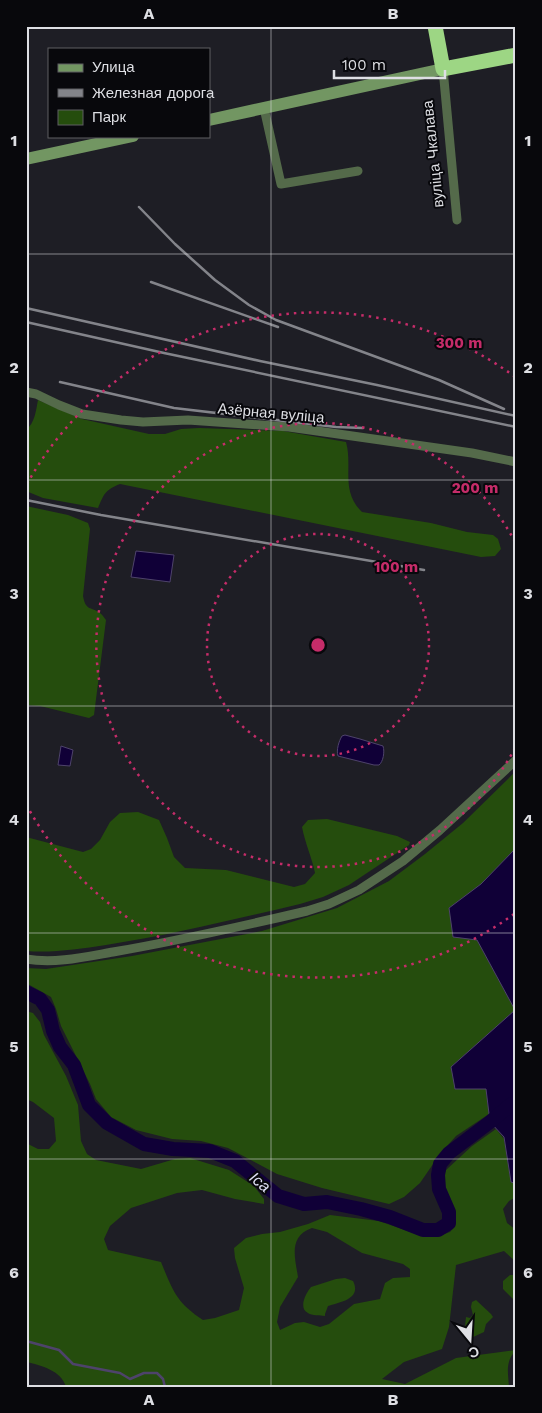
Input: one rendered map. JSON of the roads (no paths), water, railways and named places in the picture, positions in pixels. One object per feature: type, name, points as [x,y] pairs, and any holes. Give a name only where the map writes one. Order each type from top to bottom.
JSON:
[{"type":"highway","name":"вуліца Чкалава","points":[[435,26],[443,69]]},
{"type":"highway","points":[[443,69],[516,55]]},
{"type":"main road","points":[[210,120],[443,69]]},
{"type":"main road","points":[[26,159],[124,138]]},
{"type":"street","name":"вуліца Чкалава","points":[[443,69],[457,220]]},
{"type":"street","points":[[264,108],[281,184],[358,171]]},
{"type":"street","name":"Азёрная вуліца","points":[[26,392],[36,394],[82,414],[121,420],[143,422],[188,420],[289,427],[472,453],[516,462]]},
{"type":"street","points":[[26,959],[40,961],[73,959],[162,944],[298,913],[329,904],[359,890],[403,861],[440,830],[516,760]]},
{"type":"waterway","name":"Іса","points":[[26,992],[40,999],[48,1010],[53,1031],[60,1047],[74,1065],[89,1105],[107,1123],[144,1144],[173,1149],[210,1151],[235,1161],[278,1196],[304,1204],[327,1202],[390,1217],[423,1230],[438,1230],[449,1223],[449,1212],[439,1189],[438,1175],[440,1164],[449,1153],[510,1105],[516,1103]]},
{"type":"waterway","points":[[26,1341],[59,1350],[73,1364],[120,1373],[130,1379],[144,1373],[157,1373],[163,1379],[165,1387]]},
{"type":"railway","points":[[139,207],[175,244],[215,280],[249,305],[276,320],[439,380],[504,409]]},
{"type":"railway","points":[[151,282],[278,327]]},
{"type":"railway","points":[[26,308],[516,416]]},
{"type":"railway","points":[[26,322],[516,427]]},
{"type":"railway","points":[[60,382],[174,408],[336,427],[363,428]]},
{"type":"railway","points":[[26,500],[101,515],[424,570]]}]
